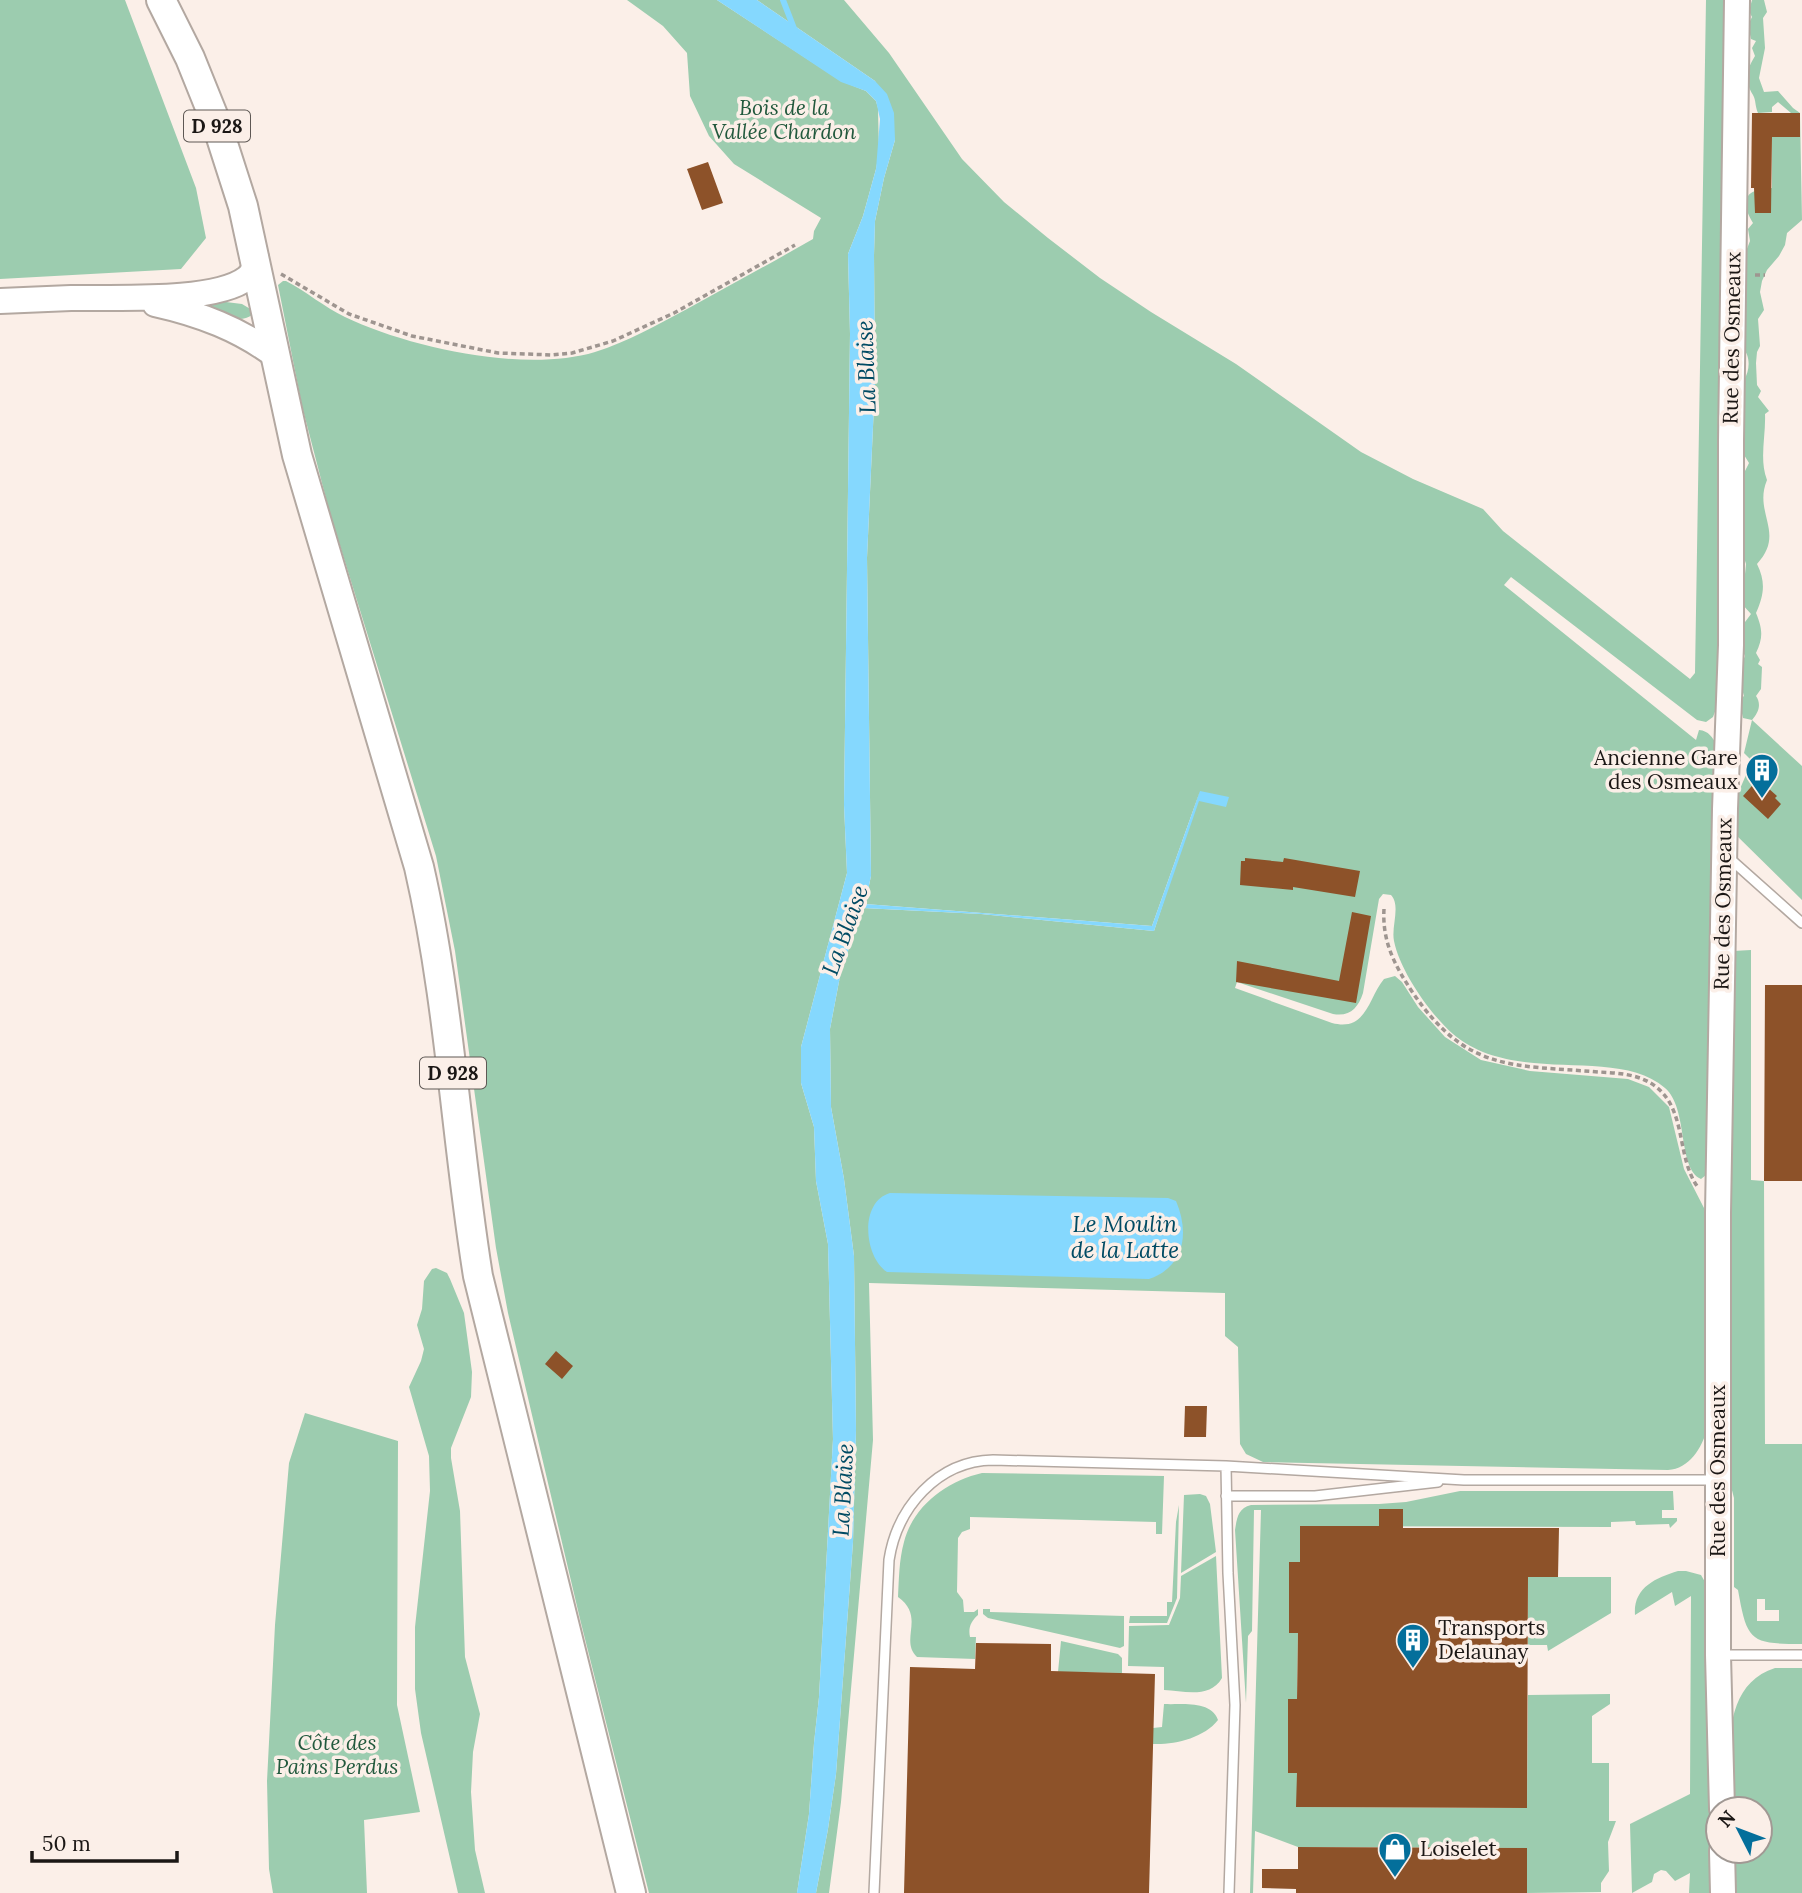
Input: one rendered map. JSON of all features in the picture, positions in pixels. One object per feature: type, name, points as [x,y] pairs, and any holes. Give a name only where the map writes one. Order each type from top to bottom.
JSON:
[{"type":"main road","name":"D 928","points":[[161,0],[190,58],[217,125],[243,205],[298,455],[409,831],[430,913],[447,1016],[469,1219],[478,1276],[631,1893]]},
{"type":"main road","name":"Rue des Osmeaux","points":[[1721,1795],[1717,1213],[1731,645],[1737,0]]},
{"type":"main road","points":[[0,301],[130,298],[202,293],[222,289],[248,277],[255,268],[256,258]]},
{"type":"main road","points":[[130,298],[182,310],[225,325],[252,339],[277,357]]},
{"type":"main road","points":[[1722,1865],[1723,1893]]},
{"type":"lane","points":[[1724,853],[1802,923]]},
{"type":"lane","points":[[874,1893],[889,1560],[895,1532],[911,1503],[943,1475],[961,1466],[982,1461],[1226,1466],[1464,1480],[1718,1480]]},
{"type":"lane","points":[[1226,1466],[1234,1705],[1229,1893]]},
{"type":"lane","points":[[1226,1496],[1315,1496],[1464,1480]]},
{"type":"lane","points":[[1718,1655],[1802,1655]]},
{"type":"path","points":[[256,258],[271,270],[295,280],[337,309],[380,327],[448,345],[535,356],[572,353],[613,341],[674,313],[795,246]]},
{"type":"path","points":[[1384,909],[1385,939],[1403,978],[1438,1025],[1464,1046],[1502,1062],[1524,1067],[1620,1073],[1645,1080],[1657,1087],[1672,1105],[1685,1162],[1694,1181],[1717,1213]]},
{"type":"green space","points":[[0,0],[125,0],[196,188],[206,238],[181,269],[0,279]]},
{"type":"green space","name":"Bois de la Vallée Chardon","points":[[627,0],[717,0],[841,81],[866,91],[876,101],[878,108],[879,153],[876,169],[863,216],[848,254],[850,334],[844,805],[847,873],[801,1047],[801,1083],[814,1127],[816,1181],[828,1244],[833,1439],[819,1697],[809,1814],[797,1893],[649,1893],[580,1619],[508,1313],[496,1248],[455,951],[436,856],[329,510],[302,406],[278,285],[286,281],[345,317],[434,347],[502,358],[567,358],[595,352],[642,333],[813,239],[821,218],[734,164],[709,136],[690,96],[687,53],[663,26]]},
{"type":"green space","points":[[757,0],[844,0],[889,53],[962,159],[1004,202],[1048,238],[1100,278],[1236,364],[1361,452],[1413,479],[1483,509],[1503,531],[1690,679],[1695,673],[1706,0],[1730,0],[1719,701],[1713,717],[1706,722],[1697,720],[1511,577],[1504,585],[1696,740],[1699,730],[1710,735],[1717,745],[1706,1175],[1701,1179],[1689,1163],[1681,1123],[1672,1097],[1665,1088],[1644,1076],[1620,1069],[1505,1059],[1478,1050],[1453,1034],[1426,1004],[1397,953],[1393,935],[1396,910],[1391,895],[1383,894],[1379,899],[1363,993],[1359,1003],[1349,1013],[1333,1014],[1237,982],[1235,988],[1332,1023],[1344,1024],[1353,1023],[1360,1018],[1384,979],[1395,976],[1445,1037],[1481,1060],[1530,1071],[1628,1079],[1649,1087],[1669,1107],[1684,1169],[1704,1208],[1707,1262],[1707,1429],[1702,1443],[1688,1462],[1668,1470],[1263,1462],[1246,1454],[1240,1444],[1238,1347],[1225,1336],[1225,1293],[869,1283],[873,1440],[841,1802],[829,1893],[816,1893],[836,1774],[853,1542],[856,1430],[854,1256],[831,1107],[830,1029],[841,971],[863,908],[981,914],[1154,931],[1200,791],[1152,926],[865,904],[871,876],[867,558],[875,383],[875,221],[895,140],[875,81]]},
{"type":"green space","points":[[1752,0],[1764,0],[1767,12],[1763,18],[1765,48],[1759,78],[1764,92],[1778,91],[1800,113],[1791,113],[1778,102],[1772,107],[1772,112],[1758,113],[1747,80],[1755,56],[1752,48],[1756,41],[1751,39],[1748,25],[1752,17],[1749,11]]},
{"type":"green space","points":[[1800,116],[1802,220],[1787,233],[1785,245],[1767,270],[1760,292],[1764,310],[1758,319],[1760,346],[1756,363],[1757,385],[1761,391],[1758,397],[1769,411],[1765,414],[1763,456],[1767,480],[1764,503],[1769,542],[1757,564],[1763,588],[1756,613],[1761,634],[1756,653],[1760,660],[1758,664],[1762,667],[1761,689],[1756,696],[1758,709],[1752,720],[1743,718],[1739,700],[1744,696],[1741,676],[1745,656],[1740,645],[1744,634],[1742,626],[1751,614],[1742,604],[1746,564],[1739,542],[1745,511],[1742,483],[1749,463],[1741,450],[1744,380],[1749,363],[1742,347],[1745,254],[1750,241],[1748,229],[1753,223],[1746,202],[1750,193],[1772,188],[1772,137],[1800,137]]},
{"type":"green space","points":[[218,301],[242,304],[252,310],[252,315],[232,318],[197,303]]},
{"type":"green space","points":[[1752,720],[1802,766],[1802,900],[1733,832],[1733,805],[1752,761],[1744,753]]},
{"type":"green space","points":[[1751,950],[1751,1180],[1764,1181],[1765,1444],[1802,1444],[1802,1644],[1771,1643],[1754,1636],[1744,1620],[1738,1590],[1734,1587],[1734,1498],[1727,1471],[1733,951]],"holes":[[[1757,1599],[1765,1599],[1765,1610],[1779,1610],[1779,1621],[1757,1621]]]},
{"type":"green space","points":[[432,1269],[447,1273],[464,1313],[472,1372],[471,1397],[451,1448],[451,1458],[460,1511],[465,1657],[480,1714],[473,1752],[471,1792],[475,1850],[485,1893],[458,1893],[421,1733],[415,1689],[415,1627],[430,1491],[429,1456],[409,1387],[424,1349],[417,1325],[422,1309],[424,1281]]},
{"type":"green space","name":"Côte des Pains Perdus","points":[[305,1413],[398,1441],[397,1705],[420,1812],[364,1820],[367,1893],[273,1893],[269,1869],[267,1781],[275,1625],[289,1463]]},
{"type":"green space","points":[[982,1473],[1164,1476],[1162,1534],[1156,1534],[1156,1522],[970,1517],[970,1529],[962,1532],[958,1538],[957,1592],[963,1600],[964,1612],[978,1609],[978,1615],[969,1631],[970,1637],[976,1637],[975,1659],[917,1657],[910,1643],[910,1612],[898,1597],[901,1556],[908,1529],[923,1506],[933,1497],[956,1482]]},
{"type":"green space","points":[[1460,1491],[1673,1491],[1674,1510],[1662,1510],[1662,1518],[1677,1518],[1677,1521],[1670,1528],[1669,1524],[1636,1525],[1635,1521],[1611,1522],[1611,1527],[1300,1526],[1300,1562],[1289,1562],[1289,1633],[1298,1633],[1297,1699],[1288,1699],[1288,1773],[1297,1773],[1297,1807],[1527,1808],[1528,1695],[1610,1694],[1610,1704],[1592,1716],[1592,1763],[1609,1763],[1609,1821],[1616,1821],[1608,1842],[1609,1871],[1601,1883],[1601,1892],[1527,1893],[1527,1848],[1298,1847],[1255,1831],[1253,1893],[1250,1893],[1261,1510],[1254,1510],[1252,1631],[1248,1636],[1246,1703],[1235,1530],[1239,1514],[1243,1508],[1251,1505],[1379,1504],[1406,1502]]},
{"type":"green space","points":[[1184,1495],[1206,1496],[1210,1504],[1216,1552],[1181,1573]]},
{"type":"green space","points":[[1179,1505],[1177,1598],[1167,1623],[1129,1623],[1130,1616],[1167,1616],[1167,1602],[1172,1602]]},
{"type":"green space","points":[[1216,1556],[1222,1678],[1217,1685],[1204,1691],[1164,1690],[1164,1667],[1128,1666],[1129,1626],[1169,1625],[1180,1598],[1181,1576]]},
{"type":"green space","points":[[1686,1571],[1701,1575],[1709,1589],[1712,1795],[1704,1795],[1704,1865],[1713,1865],[1713,1893],[1689,1893],[1690,1873],[1675,1881],[1666,1871],[1661,1870],[1654,1874],[1652,1882],[1632,1893],[1630,1824],[1690,1794],[1691,1596],[1675,1606],[1672,1592],[1635,1615],[1635,1606],[1642,1591],[1661,1577]]},
{"type":"green space","points":[[1528,1577],[1611,1577],[1611,1613],[1548,1651],[1547,1645],[1528,1645]]},
{"type":"green space","points":[[983,1609],[990,1609],[990,1612],[1124,1616],[1124,1646],[1120,1648],[988,1618],[983,1614]]},
{"type":"green space","points":[[1061,1641],[1118,1654],[1122,1658],[1122,1673],[1058,1672]]},
{"type":"green space","points":[[1775,1668],[1802,1668],[1802,1893],[1731,1893],[1730,1865],[1774,1865],[1774,1795],[1730,1795],[1731,1728],[1744,1691],[1757,1677]]},
{"type":"green space","points":[[1164,1704],[1202,1706],[1209,1709],[1218,1720],[1197,1736],[1153,1744],[1153,1728],[1162,1727]]},
{"type":"water","name":"La Blaise","points":[[717,0],[757,0],[875,81],[887,94],[894,113],[895,140],[875,221],[875,383],[867,558],[871,876],[865,904],[1152,926],[1200,791],[1229,797],[1226,807],[1199,801],[1154,931],[981,914],[863,908],[841,971],[830,1029],[831,1107],[854,1256],[856,1430],[853,1542],[836,1774],[816,1893],[797,1893],[809,1814],[819,1697],[833,1439],[828,1244],[816,1181],[814,1127],[801,1083],[801,1047],[847,873],[844,805],[850,334],[848,254],[863,216],[876,169],[880,119],[876,101],[866,91],[841,82]]},
{"type":"water","name":"Le Moulin de la Latte","points":[[890,1193],[1168,1198],[1176,1201],[1183,1225],[1183,1237],[1177,1258],[1161,1274],[1149,1279],[887,1272],[873,1255],[868,1230],[873,1207],[880,1198]]},
{"type":"building","points":[[1752,113],[1800,113],[1800,137],[1772,137],[1771,213],[1755,213],[1754,188],[1751,188]]},
{"type":"building","points":[[708,162],[723,203],[702,210],[687,169]]},
{"type":"building","name":"Ancienne Gare des Osmeaux","points":[[1758,779],[1777,796],[1775,798],[1781,804],[1768,819],[1743,796]]},
{"type":"building","points":[[1245,858],[1283,862],[1284,858],[1360,871],[1355,897],[1293,887],[1293,890],[1240,885],[1241,861],[1245,861]]},
{"type":"building","points":[[1352,912],[1371,916],[1356,1003],[1236,982],[1237,961],[1339,981]]},
{"type":"building","points":[[1765,985],[1802,985],[1802,1181],[1764,1181]]},
{"type":"building","points":[[556,1351],[573,1366],[562,1379],[545,1364]]},
{"type":"building","points":[[1185,1406],[1207,1406],[1206,1437],[1184,1437]]},
{"type":"building","name":"Transports Delaunay","points":[[1379,1509],[1403,1509],[1403,1528],[1559,1528],[1558,1577],[1528,1577],[1527,1808],[1296,1807],[1297,1773],[1288,1773],[1288,1699],[1297,1699],[1298,1633],[1289,1633],[1289,1562],[1300,1562],[1300,1526],[1379,1526]]},
{"type":"building","points":[[976,1643],[1051,1644],[1051,1671],[1155,1674],[1149,1893],[904,1893],[910,1667],[975,1669]]},
{"type":"building","name":"Loiselet","points":[[1298,1847],[1527,1848],[1527,1893],[1296,1893],[1296,1889],[1262,1888],[1262,1869],[1298,1869]]},
{"type":"waterway","points":[[783,0],[795,31]]},
{"type":"place","name":"Ancienne Gare des Osmeaux","points":[[1762,800]]},
{"type":"place","name":"Transports Delaunay","points":[[1413,1670]]},
{"type":"place","name":"Loiselet","points":[[1395,1879]]}]
